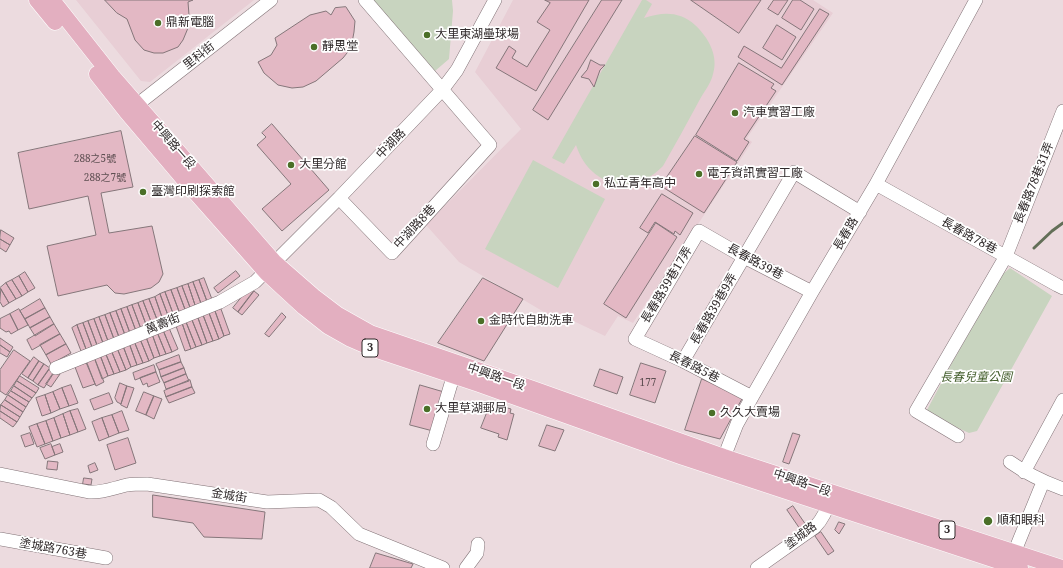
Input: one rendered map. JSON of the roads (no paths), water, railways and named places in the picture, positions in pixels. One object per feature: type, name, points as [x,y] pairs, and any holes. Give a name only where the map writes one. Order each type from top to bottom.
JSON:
[{"type":"main road","name":"中興路一段","points":[[37,0],[304,307],[328,326],[351,339],[374,349],[455,369],[721,463],[830,499],[1020,568]]},
{"type":"main road","name":"中興路一段","points":[[52,0],[112,76],[132,108]]},
{"type":"main road","name":"中興路一段","points":[[830,499],[865,503],[1062,568]]},
{"type":"street","name":"里科街","points":[[132,108],[271,0]]},
{"type":"street","points":[[365,0],[442,90]]},
{"type":"street","name":"中湖路","points":[[270,267],[339,198],[442,90],[457,70],[495,0]]},
{"type":"street","name":"長春路","points":[[721,463],[737,424],[812,292],[876,184],[975,0]]},
{"type":"street","name":"中湖路8巷","points":[[339,198],[392,253],[490,146],[442,90]]},
{"type":"street","name":"長春路78巷31弄","points":[[958,436],[916,411],[1006,256],[1063,111]]},
{"type":"street","name":"長春路39巷9弄","points":[[683,361],[794,172],[860,212]]},
{"type":"street","name":"長春路78巷","points":[[876,184],[1063,288]]},
{"type":"street","name":"長春路39巷","points":[[699,232],[812,292]]},
{"type":"street","name":"長春路39巷17弄","points":[[635,339],[699,232]]},
{"type":"street","name":"萬壽街","points":[[56,368],[220,302],[255,282],[270,267]]},
{"type":"street","name":"長春路5巷","points":[[635,339],[683,361],[752,397]]},
{"type":"street","points":[[434,444],[455,369]]},
{"type":"street","points":[[1024,472],[1063,400]]},
{"type":"street","points":[[1010,462],[1024,472],[1063,489]]},
{"type":"street","name":"金城街","points":[[0,474],[98,493],[128,485],[147,484],[267,502],[319,500],[331,507],[359,534],[443,568]]},
{"type":"street","points":[[1014,553],[1044,482]]},
{"type":"street","name":"塗城路","points":[[757,568],[815,527],[820,522],[830,499]]},
{"type":"street","name":"塗城路763巷","points":[[0,539],[106,558]]},
{"type":"street","points":[[466,568],[477,553],[478,544]]},
{"type":"waterway","points":[[1034,248],[1063,223]]},
{"type":"place","name":"鼎新電腦","points":[[158,23]]},
{"type":"place","name":"大里東湖壘球場","points":[[427,35]]},
{"type":"place","name":"靜思堂","points":[[314,47]]},
{"type":"place","name":"汽車實習工廠","points":[[735,113]]},
{"type":"place","name":"大里分館","points":[[291,165]]},
{"type":"place","name":"電子資訊實習工廠","points":[[699,174]]},
{"type":"place","name":"私立青年高中","points":[[596,184]]},
{"type":"place","name":"臺灣印刷探索館","points":[[143,192]]},
{"type":"place","name":"金時代自助洗車","points":[[481,321]]},
{"type":"place","name":"大里草湖郵局","points":[[427,409]]},
{"type":"place","name":"久久大賣場","points":[[712,413]]},
{"type":"place","name":"順和眼科","points":[[988,521]]},
{"type":"park label","name":"長春兒童公園","points":[[976,378]]}]
